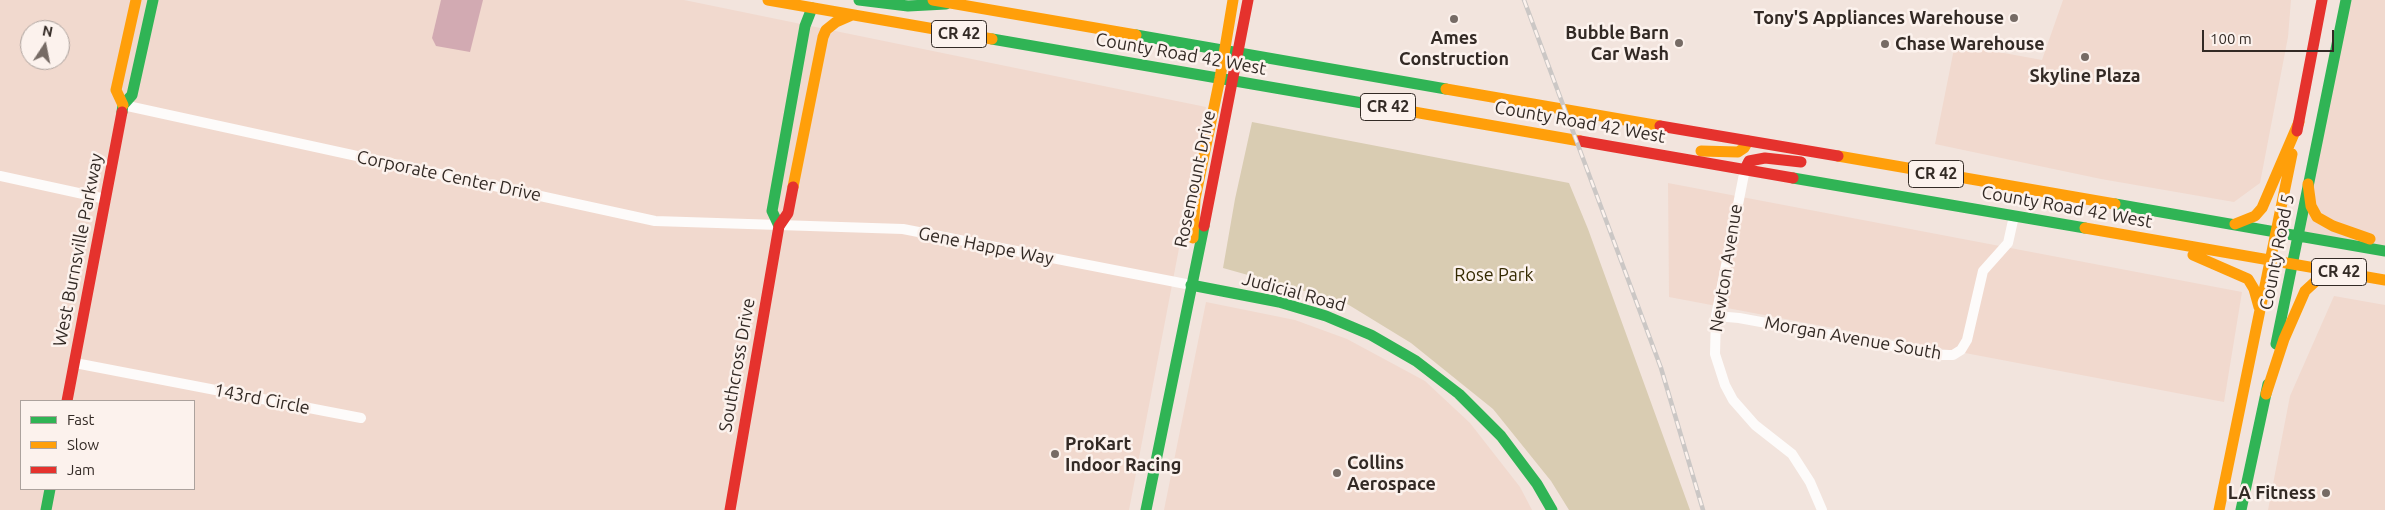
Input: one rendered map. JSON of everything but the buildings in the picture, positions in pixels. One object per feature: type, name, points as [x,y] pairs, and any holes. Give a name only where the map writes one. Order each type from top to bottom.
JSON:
[{"type":"main road","name":"West Burnsville Parkway","points":[[123,105],[116,90],[136,0]]},
{"type":"main road","name":"West Burnsville Parkway","points":[[67,400],[123,105],[132,95],[153,0]]},
{"type":"main road","name":"County Road 42 West","points":[[768,0],[2385,280]]},
{"type":"main road","points":[[812,8],[825,0]]},
{"type":"main road","points":[[859,0],[908,6],[955,4]]},
{"type":"main road","name":"County Road 42 West","points":[[933,0],[2385,251]]},
{"type":"main road","points":[[1220,78],[1233,0]]},
{"type":"main road","points":[[1233,81],[1248,0]]},
{"type":"main road","name":"County Road 5","points":[[2220,510],[2322,0]]},
{"type":"main road","name":"County Road 5","points":[[2241,510],[2346,0]]},
{"type":"main road","name":"Southcross Drive","points":[[779,226],[772,211],[804,26],[812,8]]},
{"type":"main road","name":"Southcross Drive","points":[[730,510],[779,226],[788,214],[823,37],[826,30],[836,22],[852,15]]},
{"type":"main road","name":"Rosemount Drive","points":[[1191,284],[1195,199],[1220,78]]},
{"type":"main road","name":"Rosemount Drive","points":[[1146,510],[1233,81]]},
{"type":"main road","points":[[2234,224],[2255,216],[2262,208],[2299,122]]},
{"type":"main road","points":[[1610,145],[1738,152],[1744,148],[1748,141]]},
{"type":"main road","points":[[1745,169],[1749,161],[1765,158],[1937,174]]},
{"type":"main road","points":[[2308,184],[2311,206],[2317,217],[2334,226],[2385,245]]},
{"type":"main road","points":[[2152,240],[2244,275],[2252,284],[2260,307]]},
{"type":"main road","points":[[2266,394],[2284,339],[2305,291],[2312,283],[2323,278],[2346,273]]},
{"type":"main road","name":"Judicial Road","points":[[1191,284],[1302,308],[1347,324],[1394,348],[1453,389],[1482,416],[1519,459],[1552,510]]},
{"type":"main road","points":[[46,510],[50,490]]},
{"type":"street","name":"Corporate Center Drive","points":[[123,105],[654,221],[779,226]]},
{"type":"street","name":"Newton Avenue","points":[[1745,169],[1716,316],[1715,354],[1729,392],[1744,414],[1792,454],[1810,482],[1822,510]]},
{"type":"street","points":[[0,176],[106,199]]},
{"type":"street","name":"Morgan Avenue South","points":[[1716,316],[1738,318],[1942,356],[1953,355],[1961,350],[1967,340],[1983,271],[2008,243],[2014,216]]},
{"type":"street","name":"Gene Happe Way","points":[[779,226],[903,229],[1191,284]]},
{"type":"street","name":"143rd Circle","points":[[75,363],[361,418]]},
{"type":"shaded area","points":[[0,0],[684,0],[1206,107],[1129,510],[0,510]]},
{"type":"shaded area","points":[[441,0],[483,0],[470,52],[436,46],[432,38]]},
{"type":"shaded area","points":[[2063,0],[2291,0],[2288,37],[2260,183],[2234,202],[2101,179],[1935,144],[1955,44],[2042,60]]},
{"type":"shaded area","points":[[2346,0],[2385,0],[2385,251],[2298,236]]},
{"type":"shaded area","points":[[1668,183],[2242,292],[2224,402],[1669,297]]},
{"type":"shaded area","points":[[2334,296],[2385,305],[2385,510],[2268,510],[2290,396]]},
{"type":"shaded area","points":[[1206,302],[1295,320],[1347,339],[1425,381],[1470,423],[1520,487],[1532,510],[1164,510]]},
{"type":"green space","name":"Rose Park","points":[[1252,122],[1569,183],[1588,229],[1690,510],[1569,510],[1551,481],[1493,409],[1411,343],[1344,302],[1223,268],[1235,199]]},
{"type":"railway","points":[[1524,0],[1661,368],[1703,510]]},
{"type":"traffic: fast","points":[[122,112],[123,105],[132,95],[153,0]]},
{"type":"traffic: fast","points":[[859,0],[908,6],[946,4]]},
{"type":"traffic: fast","points":[[2276,344],[2346,0]]},
{"type":"traffic: fast","points":[[779,226],[772,211],[805,26],[812,8]]},
{"type":"traffic: fast","points":[[1136,35],[1446,89]]},
{"type":"traffic: fast","points":[[992,39],[1368,104]]},
{"type":"traffic: fast","points":[[1793,178],[2085,228]]},
{"type":"traffic: fast","points":[[2115,204],[2385,251]]},
{"type":"traffic: fast","points":[[1146,510],[1204,226]]},
{"type":"traffic: fast","points":[[1191,285],[1279,302],[1326,316],[1371,335],[1416,361],[1459,394],[1501,436],[1537,484],[1552,510]]},
{"type":"traffic: fast","points":[[2241,510],[2268,384]]},
{"type":"traffic: fast","points":[[46,510],[50,490]]},
{"type":"traffic: slow","points":[[123,105],[116,90],[136,0]]},
{"type":"traffic: slow","points":[[768,0],[992,39]]},
{"type":"traffic: slow","points":[[933,0],[1136,35]]},
{"type":"traffic: slow","points":[[1193,238],[1195,199],[1220,78],[1233,0]]},
{"type":"traffic: slow","points":[[793,187],[823,37],[826,30],[836,22],[852,15]]},
{"type":"traffic: slow","points":[[1446,89],[1660,126]]},
{"type":"traffic: slow","points":[[1368,104],[1580,141]]},
{"type":"traffic: slow","points":[[2235,224],[2255,216],[2262,208],[2299,122]]},
{"type":"traffic: slow","points":[[1701,151],[1738,152],[1744,148],[1748,141]]},
{"type":"traffic: slow","points":[[2219,510],[2292,154]]},
{"type":"traffic: slow","points":[[1838,156],[2115,204]]},
{"type":"traffic: slow","points":[[2308,184],[2311,206],[2317,217],[2333,226],[2370,239]]},
{"type":"traffic: slow","points":[[2085,228],[2385,280]]},
{"type":"traffic: slow","points":[[2193,255],[2248,279],[2254,289],[2259,307]]},
{"type":"traffic: slow","points":[[2266,394],[2284,339],[2305,291],[2317,280],[2338,274]]},
{"type":"traffic: jam","points":[[1204,226],[1248,0]]},
{"type":"traffic: jam","points":[[2297,131],[2322,0]]},
{"type":"traffic: jam","points":[[67,400],[122,112]]},
{"type":"traffic: jam","points":[[1660,126],[1838,156]]},
{"type":"traffic: jam","points":[[1580,141],[1793,178]]},
{"type":"traffic: jam","points":[[1745,169],[1749,161],[1765,158],[1801,162]]},
{"type":"traffic: jam","points":[[730,510],[779,226],[788,213],[793,187]]},
{"type":"place","name":"Tony'S Appliances Warehouse","points":[[2014,18]]},
{"type":"place","name":"Ames Construction","points":[[1454,19]]},
{"type":"place","name":"Bubble Barn Car Wash","points":[[1679,43]]},
{"type":"place","name":"Chase Warehouse","points":[[1885,44]]},
{"type":"place","name":"Skyline Plaza","points":[[2085,57]]},
{"type":"place","name":"ProKart Indoor Racing","points":[[1055,454]]},
{"type":"place","name":"Collins Aerospace","points":[[1337,473]]},
{"type":"place","name":"LA Fitness","points":[[2326,493]]}]
